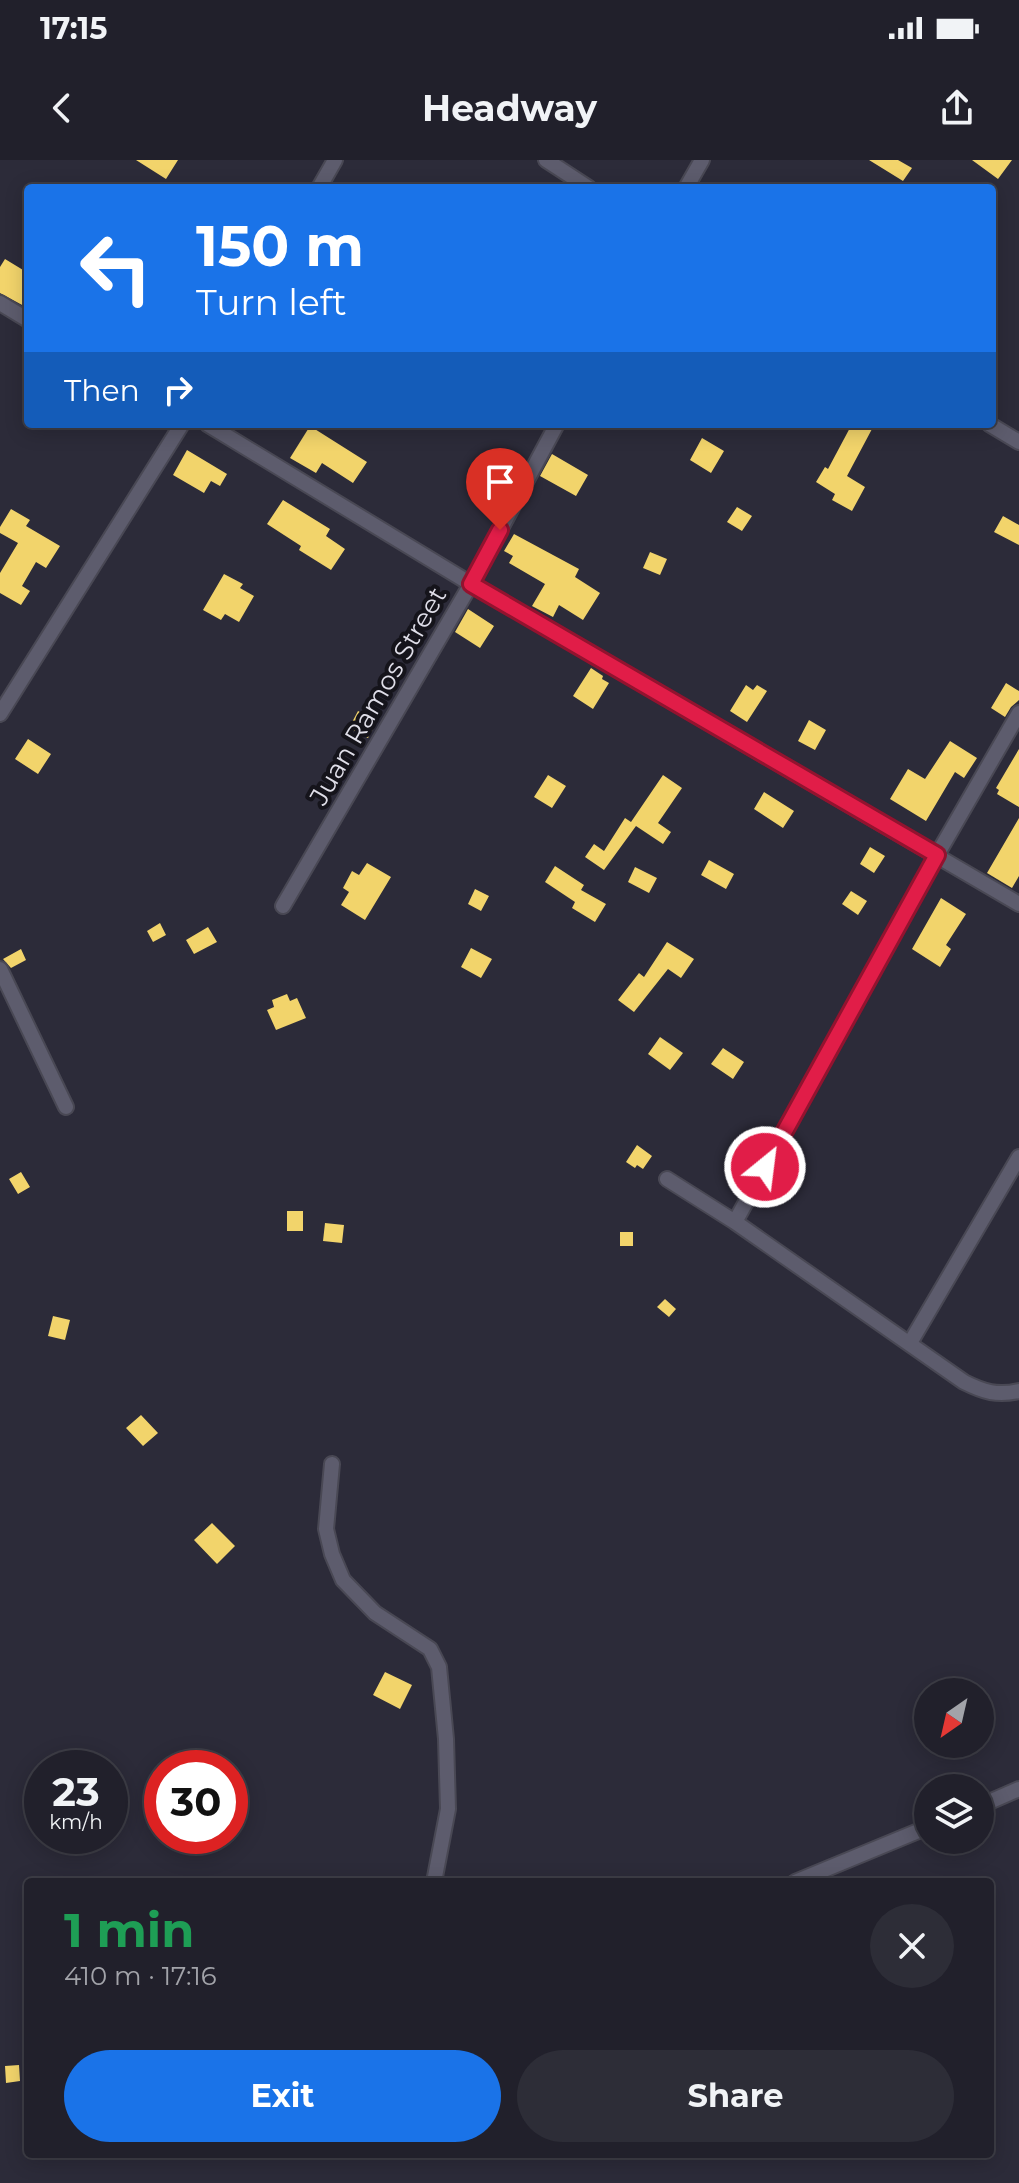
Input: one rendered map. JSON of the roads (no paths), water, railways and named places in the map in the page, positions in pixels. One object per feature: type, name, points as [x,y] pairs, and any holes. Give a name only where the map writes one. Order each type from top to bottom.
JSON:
[{"type":"street","points":[[321,184],[335,160]]},
{"type":"street","points":[[546,160],[583,184]]},
{"type":"street","points":[[688,184],[702,160]]},
{"type":"street","points":[[0,303],[24,318]]},
{"type":"street","points":[[0,714],[179,428]]},
{"type":"street","points":[[214,428],[471,584],[1019,904]]},
{"type":"street","name":"Juan Ramos Street","points":[[283,906],[471,584],[555,428]]},
{"type":"street","points":[[996,428],[1019,442]]},
{"type":"street","points":[[735,1222],[937,855],[1019,713]]},
{"type":"street","points":[[0,969],[66,1107]]},
{"type":"street","points":[[910,1343],[1019,1157]]},
{"type":"street","points":[[667,1179],[735,1222],[964,1382],[982,1391],[1001,1395],[1019,1391]]},
{"type":"street","points":[[332,1464],[326,1529],[343,1580],[375,1613],[430,1649],[439,1667],[446,1739],[448,1809],[435,1878]]},
{"type":"street","points":[[994,1800],[1019,1789]]},
{"type":"street","points":[[805,1878],[914,1833]]}]
